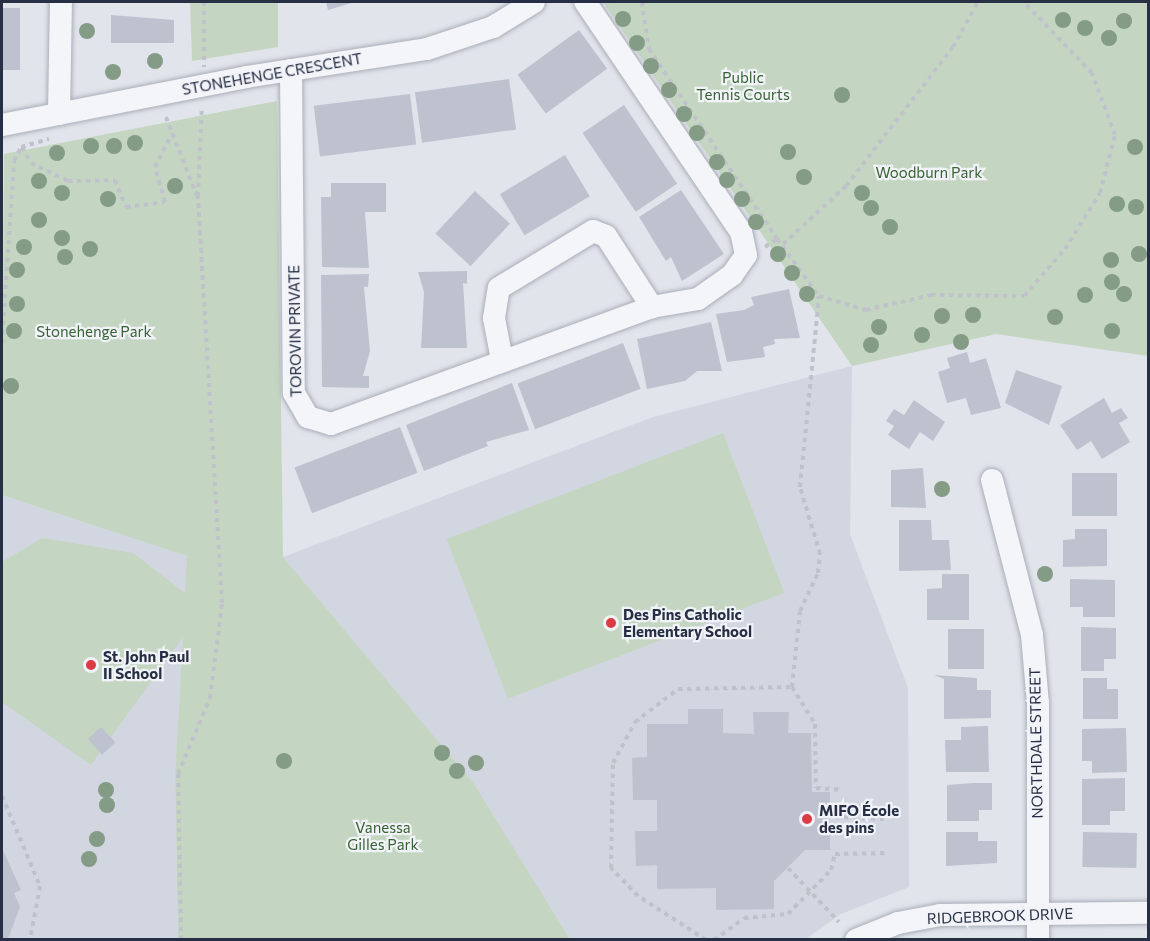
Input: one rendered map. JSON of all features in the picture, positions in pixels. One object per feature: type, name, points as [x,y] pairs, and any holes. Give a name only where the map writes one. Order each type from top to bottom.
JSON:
[{"type":"street","points":[[59,114],[61,2]]},
{"type":"street","name":"STONEHENGE CRESCENT","points":[[2,125],[291,70],[449,43],[494,27],[534,2]]},
{"type":"street","name":"TOROVIN PRIVATE","points":[[291,70],[298,408],[331,424],[652,307],[698,299],[732,275],[746,255],[741,232],[585,2]]},
{"type":"street","points":[[502,360],[494,318],[499,288],[593,231],[606,236],[652,307]]},
{"type":"street","name":"NORTHDALE STREET","points":[[992,480],[1032,635],[1038,703],[1038,939]]},
{"type":"street","name":"RIDGEBROOK DRIVE","points":[[856,939],[897,923],[940,915],[1149,913]]},
{"type":"path","points":[[204,2],[204,68]]},
{"type":"path","points":[[642,2],[648,49],[819,296],[866,310],[931,295],[1024,296],[1065,249],[1100,193],[1115,135],[1092,73],[1024,2]]},
{"type":"path","points":[[783,244],[815,219],[853,177],[953,47],[978,2]]},
{"type":"path","points":[[181,939],[178,774],[210,698],[222,603],[198,196],[202,99]]},
{"type":"path","points":[[166,117],[198,196]]},
{"type":"path","points":[[2,343],[14,161],[21,147],[31,163],[68,181],[115,180],[126,207],[165,202],[155,167],[172,132]]},
{"type":"path","points":[[819,296],[800,488],[820,554],[818,573],[800,611],[792,687],[815,724],[816,788],[843,790]]},
{"type":"path","points":[[706,939],[638,896],[611,868],[612,763],[635,722],[678,689],[792,687]]},
{"type":"path","points":[[2,795],[40,886],[30,939]]},
{"type":"path","points":[[835,817],[886,819]]},
{"type":"path","points":[[714,939],[744,918],[788,914],[808,889],[831,870],[835,854],[888,853]]},
{"type":"path","points":[[788,868],[839,921]]},
{"type":"shaded area","name":"Des Pins Catholic Elementary School","points":[[852,366],[850,534],[908,688],[909,887],[841,914],[806,939],[570,939],[473,784],[283,557],[653,417]]},
{"type":"shaded area","name":"St. John Paul II School","points":[[2,495],[188,556],[175,773],[178,939],[2,940]]},
{"type":"green space","points":[[190,2],[278,2],[278,47],[192,61]]},
{"type":"green space","name":"Woodburn Park","points":[[603,2],[1148,2],[1148,356],[996,334],[852,366]]},
{"type":"green space","points":[[277,101],[283,557],[474,784],[570,939],[178,939],[175,773],[183,637],[91,765],[2,702],[2,562],[42,538],[133,553],[185,593],[187,556],[2,495],[4,154]]},
{"type":"green space","points":[[723,433],[784,593],[508,699],[447,539]]},
{"type":"building","points":[[326,2],[355,2],[328,10]]},
{"type":"building","points":[[2,8],[20,8],[20,70],[2,70]]},
{"type":"building","points":[[111,15],[174,20],[174,43],[111,43]]},
{"type":"building","points":[[579,30],[607,69],[546,114],[518,75]]},
{"type":"building","points":[[509,79],[516,130],[422,143],[415,92]]},
{"type":"building","points":[[410,94],[416,145],[320,156],[314,106]]},
{"type":"building","points":[[624,105],[677,184],[636,212],[583,133]]},
{"type":"building","points":[[565,155],[590,196],[525,235],[500,194]]},
{"type":"building","points":[[331,183],[386,183],[386,212],[365,212],[369,268],[322,267],[321,197],[331,197]]},
{"type":"building","points":[[681,190],[724,254],[682,281],[671,257],[666,261],[639,217]]},
{"type":"building","points":[[475,191],[510,224],[471,266],[435,233]]},
{"type":"building","points":[[467,271],[467,284],[463,283],[467,348],[421,348],[424,292],[418,272]]},
{"type":"building","points":[[369,274],[368,287],[364,287],[370,351],[363,376],[369,376],[369,388],[322,387],[321,275]]},
{"type":"building","points":[[789,289],[800,338],[774,339],[775,344],[763,347],[765,357],[727,362],[716,314],[744,310],[754,305],[751,297]]},
{"type":"building","points":[[711,322],[722,371],[697,371],[685,381],[647,389],[637,339]]},
{"type":"building","points":[[623,343],[641,389],[535,429],[518,383]]},
{"type":"building","points":[[967,352],[970,363],[986,358],[1001,408],[971,415],[966,398],[947,403],[938,372],[950,368],[947,358]]},
{"type":"building","points":[[1016,370],[1062,386],[1049,425],[1005,403]]},
{"type":"building","points":[[512,383],[529,430],[486,442],[488,446],[424,471],[406,425]]},
{"type":"building","points":[[1104,398],[1112,413],[1121,408],[1128,418],[1119,423],[1130,442],[1102,459],[1091,441],[1077,450],[1060,425]]},
{"type":"building","points":[[914,400],[945,422],[933,441],[920,432],[909,449],[888,435],[894,426],[886,421],[894,409],[904,415]]},
{"type":"building","points":[[400,427],[418,473],[312,513],[295,467]]},
{"type":"building","points":[[923,468],[926,508],[891,507],[891,470]]},
{"type":"building","points":[[1072,473],[1117,473],[1117,516],[1072,516]]},
{"type":"building","points":[[899,520],[931,520],[932,540],[949,540],[951,570],[899,571]]},
{"type":"building","points":[[1075,529],[1107,529],[1107,566],[1063,567],[1063,540],[1075,539]]},
{"type":"building","points":[[942,574],[969,574],[969,620],[927,620],[927,589],[942,588]]},
{"type":"building","points":[[1070,579],[1115,580],[1115,617],[1083,617],[1083,607],[1070,607]]},
{"type":"building","points":[[1081,627],[1116,628],[1116,659],[1104,659],[1104,671],[1081,671]]},
{"type":"building","points":[[948,629],[984,629],[984,669],[948,669]]},
{"type":"building","points":[[934,675],[977,678],[977,690],[991,690],[991,718],[944,719],[944,679]]},
{"type":"building","points":[[1083,678],[1107,678],[1107,689],[1118,689],[1118,719],[1083,719]]},
{"type":"building","points":[[688,709],[723,709],[723,733],[754,734],[753,712],[789,712],[788,733],[811,733],[812,792],[830,792],[830,850],[805,850],[774,881],[774,909],[716,910],[716,888],[657,889],[657,865],[636,866],[635,831],[657,831],[657,800],[633,800],[632,758],[647,757],[647,724],[688,724]]},
{"type":"building","points":[[988,726],[989,772],[946,772],[945,740],[961,740],[961,727]]},
{"type":"building","points":[[101,727],[115,742],[102,755],[88,739]]},
{"type":"building","points":[[1126,728],[1127,772],[1092,773],[1092,761],[1082,761],[1082,729]]},
{"type":"building","points":[[1125,778],[1125,811],[1110,811],[1110,825],[1082,825],[1082,779]]},
{"type":"building","points":[[992,783],[992,810],[979,810],[979,821],[947,821],[947,785]]},
{"type":"building","points":[[946,832],[978,832],[978,841],[997,841],[997,863],[946,866]]},
{"type":"building","points":[[1083,832],[1137,833],[1136,868],[1082,867]]},
{"type":"building","points":[[2,848],[21,890],[14,893],[20,907],[8,939],[2,939]]},
{"type":"place","name":"Des Pins Catholic Elementary School","points":[[611,623]]},
{"type":"place","name":"St. John Paul II School","points":[[91,665]]},
{"type":"place","name":"MIFO École des pins","points":[[807,819]]},
{"type":"park label","name":"Public Tennis Courts","points":[[743,86]]},
{"type":"park label","name":"Stonehenge Park","points":[[94,332]]},
{"type":"park label","name":"Vanessa Gilles Park","points":[[383,836]]}]
